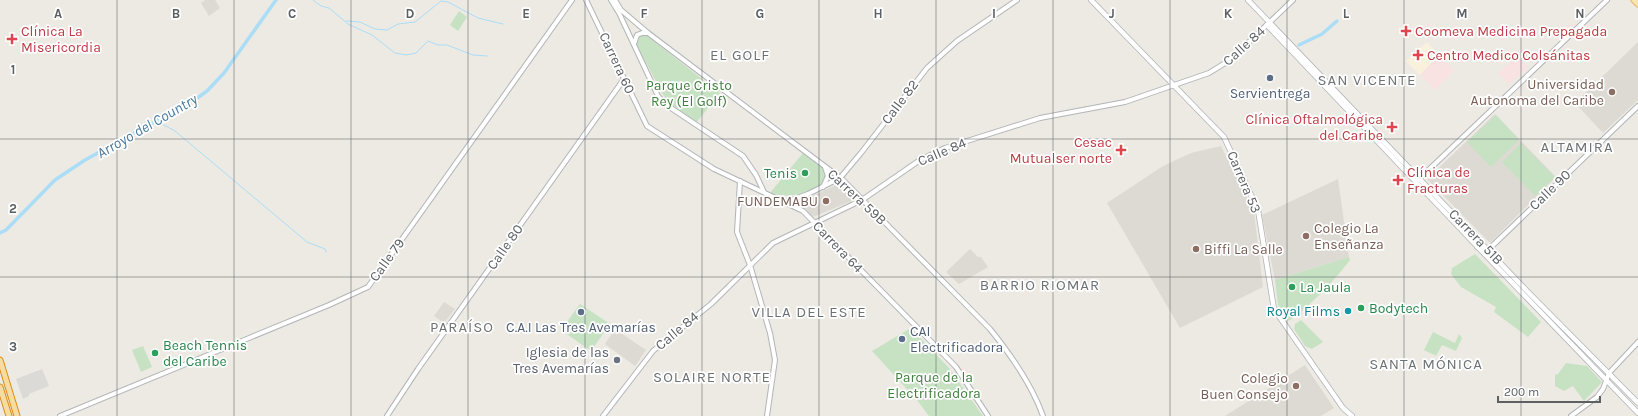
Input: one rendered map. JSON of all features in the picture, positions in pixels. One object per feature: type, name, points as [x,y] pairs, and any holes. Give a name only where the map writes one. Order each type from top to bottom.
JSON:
[{"type":"highway","points":[[0,360],[17,416]]},
{"type":"highway","points":[[0,387],[9,416]]},
{"type":"main road","name":"Carrera 53","points":[[1091,0],[1224,137],[1258,210],[1274,309],[1342,408],[1352,416]]},
{"type":"main road","name":"Carrera 51B","points":[[1248,0],[1269,24],[1418,180],[1638,403]]},
{"type":"main road","points":[[1634,0],[1638,4]]},
{"type":"main road","name":"Carrera 51B","points":[[1418,180],[1477,247],[1638,412]]},
{"type":"street","name":"Calle 79","points":[[60,416],[201,358],[300,315],[329,305],[368,287],[572,0]]},
{"type":"street","name":"Carrera 60","points":[[586,0],[647,126]]},
{"type":"street","points":[[611,0],[619,13],[658,96],[665,104],[744,156],[756,175],[764,192]]},
{"type":"street","name":"Carrera 59B","points":[[615,0],[621,10],[648,33],[840,178],[990,329],[1004,346],[1036,398],[1043,416]]},
{"type":"street","name":"Calle 82","points":[[786,202],[823,187],[840,178],[927,68],[957,41],[1017,0]]},
{"type":"street","name":"Calle 84","points":[[603,416],[653,351],[711,304],[773,243],[862,200],[920,160],[945,148],[1040,118],[1114,105],[1175,85],[1218,68],[1230,60],[1293,0]]},
{"type":"street","points":[[1418,180],[1608,0]]},
{"type":"street","points":[[634,45],[637,35],[648,33]]},
{"type":"street","name":"Calle 80","points":[[387,416],[418,369],[624,79]]},
{"type":"street","name":"Calle 90","points":[[1488,250],[1638,106]]},
{"type":"street","name":"Carrera 64","points":[[647,126],[710,166],[740,182],[786,202],[803,212],[956,367],[988,416]]},
{"type":"street","points":[[823,187],[828,176],[825,167]]},
{"type":"street","points":[[740,182],[737,232],[750,265],[770,333],[775,360],[767,416]]},
{"type":"street","points":[[1477,247],[1488,250]]},
{"type":"street","points":[[1571,416],[1597,397],[1603,389],[1609,373],[1638,342]]},
{"type":"shaded area","points":[[205,0],[215,0],[220,8],[209,16],[201,3]]},
{"type":"shaded area","points":[[1427,42],[1439,55],[1420,75],[1406,61]]},
{"type":"shaded area","name":"Universidad Autonoma del Caribe","points":[[1638,42],[1638,100],[1603,133],[1575,103]]},
{"type":"shaded area","points":[[1439,55],[1454,71],[1435,90],[1420,75]]},
{"type":"shaded area","points":[[1517,56],[1528,67],[1509,85],[1498,73]]},
{"type":"shaded area","points":[[1495,114],[1556,177],[1490,243],[1427,179]]},
{"type":"shaded area","name":"Biffi La Salle","points":[[1221,146],[1254,212],[1263,287],[1180,328],[1107,203],[1163,166],[1191,153]]},
{"type":"shaded area","name":"Colegio La Enseñanza","points":[[1338,179],[1349,257],[1275,280],[1262,215]]},
{"type":"shaded area","name":"FUNDEMABU","points":[[840,183],[856,199],[813,217],[796,204]]},
{"type":"shaded area","points":[[970,249],[978,257],[981,257],[988,267],[959,284],[946,272]]},
{"type":"shaded area","points":[[444,302],[455,309],[444,323],[434,316]]},
{"type":"shaded area","points":[[615,329],[646,350],[635,366],[605,344]]},
{"type":"shaded area","name":"Colegio Buen Consejo","points":[[1305,365],[1334,408],[1321,416],[1225,416]]},
{"type":"shaded area","points":[[42,369],[49,386],[29,394],[29,396],[23,399],[16,379]]},
{"type":"green space","points":[[459,11],[467,17],[458,31],[450,25]]},
{"type":"green space","name":"Parque Cristo Rey (El Golf)","points":[[642,35],[647,36],[720,93],[696,123],[666,100],[636,44],[638,37]]},
{"type":"green space","points":[[1496,115],[1519,140],[1491,167],[1467,142]]},
{"type":"green space","points":[[1521,143],[1555,177],[1535,196],[1502,162]]},
{"type":"green space","points":[[803,153],[837,178],[812,190],[796,195],[788,196],[770,193]]},
{"type":"green space","points":[[1475,254],[1541,322],[1528,337],[1494,312],[1496,307],[1461,287],[1451,274],[1452,268]]},
{"type":"green space","points":[[1349,257],[1350,260],[1337,276],[1314,300],[1289,321],[1278,305],[1275,280]]},
{"type":"green space","points":[[580,304],[610,324],[591,351],[561,330]]},
{"type":"green space","points":[[1301,320],[1323,342],[1312,349],[1305,346],[1294,329],[1295,324]]},
{"type":"green space","name":"Parque de la Electrificadora","points":[[911,328],[949,368],[983,416],[929,416],[917,400],[872,351]]},
{"type":"green space","points":[[1433,332],[1455,343],[1459,334],[1462,338],[1456,351],[1442,345],[1436,356],[1424,350]]},
{"type":"green space","points":[[143,346],[152,367],[141,372],[132,350]]},
{"type":"green space","points":[[1566,363],[1587,366],[1602,382],[1584,401],[1573,386],[1564,391],[1555,386],[1555,375],[1558,374]]},
{"type":"waterway","name":"Arroyo del Country","points":[[0,233],[6,230],[55,180],[85,160],[196,99],[207,91],[224,73],[276,0]]},
{"type":"waterway","points":[[313,0],[321,6],[329,8],[348,24],[372,35],[395,53],[406,55],[416,53],[428,41],[438,45],[447,45],[473,55],[487,56]]},
{"type":"waterway","points":[[346,21],[360,22],[375,29],[387,30],[398,24],[415,22],[441,1],[448,2],[478,18],[503,24]]},
{"type":"waterway","points":[[1299,45],[1322,34],[1337,21]]},
{"type":"waterway","points":[[153,122],[164,125],[175,131],[307,242],[325,249],[326,252]]},
{"type":"place","name":"Coomeva Medicina Prepagada","points":[[1406,31]]},
{"type":"place","name":"Clínica La Misericordia","points":[[12,39]]},
{"type":"place","name":"Centro Medico Colsánitas","points":[[1418,55]]},
{"type":"place","name":"Servientrega","points":[[1270,78]]},
{"type":"place","name":"Universidad Autonoma del Caribe","points":[[1612,92]]},
{"type":"place","name":"Clínica Oftalmológica del Caribe","points":[[1392,127]]},
{"type":"place","name":"Cesac Mutualser norte","points":[[1121,150]]},
{"type":"place","name":"Tenis","points":[[805,173]]},
{"type":"place","name":"Clínica de Fracturas","points":[[1398,180]]},
{"type":"place","name":"FUNDEMABU","points":[[826,201]]},
{"type":"place","name":"Colegio La Enseñanza","points":[[1306,236]]},
{"type":"place","name":"Biffi La Salle","points":[[1196,249]]},
{"type":"place","name":"La Jaula","points":[[1292,287]]},
{"type":"place","name":"Bodytech","points":[[1361,308]]},
{"type":"place","name":"Royal Films","points":[[1348,311]]},
{"type":"place","name":"C.A.I Las Tres Avemarías","points":[[581,312]]},
{"type":"place","name":"CAI Electrificadora","points":[[902,339]]},
{"type":"place","name":"Beach Tennis del Caribe","points":[[155,353]]},
{"type":"place","name":"Iglesia de las Tres Avemarías","points":[[617,360]]},
{"type":"place","name":"Colegio Buen Consejo","points":[[1296,386]]},
{"type":"district","name":"EL GOLF","points":[[740,55]]},
{"type":"district","name":"SAN VICENTE","points":[[1367,80]]},
{"type":"district","name":"ALTAMIRA","points":[[1577,147]]},
{"type":"district","name":"BARRIO RIOMAR","points":[[1040,285]]},
{"type":"district","name":"VILLA DEL ESTE","points":[[809,312]]},
{"type":"district","name":"PARAÍSO","points":[[462,327]]},
{"type":"district","name":"SANTA MÓNICA","points":[[1426,364]]},
{"type":"district","name":"SOLAIRE NORTE","points":[[712,377]]}]
